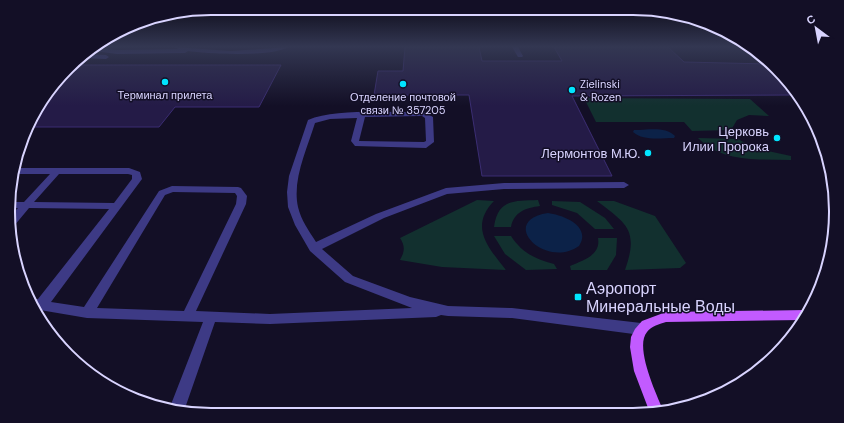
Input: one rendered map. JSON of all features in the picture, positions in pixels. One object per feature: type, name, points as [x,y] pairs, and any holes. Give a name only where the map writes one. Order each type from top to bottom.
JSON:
[{"type":"main road","points":[[654,407],[643,377],[638,359],[637,344],[641,329],[649,323],[666,317],[800,315]]},
{"type":"lane","points":[[361,116],[355,141],[357,144],[426,145],[430,142],[429,117],[426,115],[361,116],[318,117],[311,122],[294,176],[292,192],[293,207],[300,225],[314,248],[349,279],[409,302],[448,311]]},
{"type":"lane","points":[[20,171],[135,172],[137,174],[137,179],[117,206],[37,302]]},
{"type":"lane","points":[[15,218],[57,171]]},
{"type":"lane","points":[[314,248],[380,216],[446,191],[504,186],[624,185]]},
{"type":"lane","points":[[87,313],[164,192],[177,188],[238,190],[241,192],[242,201],[187,317]]},
{"type":"lane","points":[[15,205],[117,206]]},
{"type":"lane","points":[[38,303],[87,313],[270,319],[448,311],[512,313],[641,329]]},
{"type":"lane","points":[[179,405],[211,317]]},
{"type":"green space","points":[[584,98],[750,99],[769,116],[749,115],[737,120],[731,130],[692,131],[684,122],[596,122]]},
{"type":"green space","points":[[698,138],[738,139],[754,148],[791,156],[791,160],[754,159],[730,156],[718,152]]},
{"type":"green space","points":[[477,200],[494,201],[487,210],[482,228],[488,245],[506,270],[442,267],[400,260],[404,249],[400,238]]},
{"type":"green space","points":[[538,200],[540,206],[530,208],[518,214],[512,222],[511,227],[494,227],[499,211],[503,206],[508,203]]},
{"type":"green space","points":[[552,201],[580,202],[605,218],[614,229],[595,229],[577,213],[552,205]]},
{"type":"green space","points":[[597,201],[614,201],[655,216],[686,263],[680,268],[625,270],[631,246],[628,229],[623,222]]},
{"type":"green space","points":[[494,236],[511,236],[524,251],[541,260],[554,264],[557,269],[526,270],[505,254]]},
{"type":"green space","points":[[598,238],[617,238],[616,255],[607,270],[571,270],[570,266],[586,259],[594,253],[597,249]]},
{"type":"water","points":[[634,130],[662,130],[675,136],[674,138],[647,138],[637,135],[633,132]]},
{"type":"water","points":[[548,213],[568,219],[579,227],[582,233],[582,239],[579,246],[566,252],[553,252],[541,248],[532,242],[526,233],[527,225],[533,218]]},
{"type":"building","name":"Терминал прилета","points":[[79,67],[280,67],[259,107],[175,107],[159,127],[34,127],[48,102],[64,82]]},
{"type":"building","points":[[403,67],[765,67],[790,95],[572,96],[612,176],[482,176],[469,95],[374,95],[378,71],[403,71]]},
{"type":"place","name":"Терминал прилета","points":[[165,82]]},
{"type":"place","name":"Отделение почтовой связи № 357205","points":[[403,84]]},
{"type":"place","name":"Zielinski & Rozen","points":[[572,90]]},
{"type":"place","name":"Церковь Илии Пророка","points":[[777,138]]},
{"type":"place","name":"Лермонтов М.Ю.","points":[[648,153]]},
{"type":"place","name":"Аэропорт Минеральные Воды","points":[[578,297]]}]
